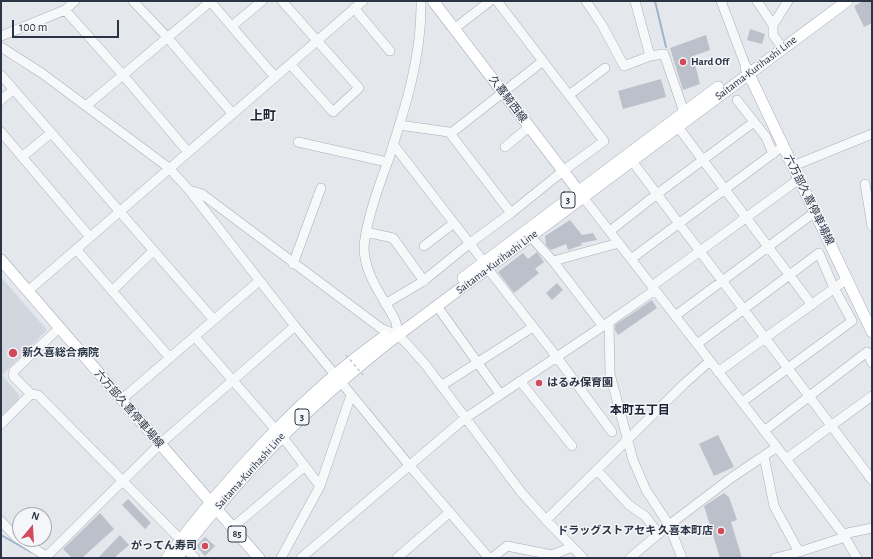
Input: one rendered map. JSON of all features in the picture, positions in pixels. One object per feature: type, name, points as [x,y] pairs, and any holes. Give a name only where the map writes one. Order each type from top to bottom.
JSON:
[{"type":"main road","name":"久喜騎西線","points":[[433,1],[581,194]]},
{"type":"main road","name":"Saitama-Kurihashi Line","points":[[395,332],[437,306],[486,266],[531,237],[581,194],[632,161],[678,127],[778,43],[835,1]]},
{"type":"main road","name":"Saitama-Kurihashi Line","points":[[167,558],[279,433],[338,378],[395,332],[486,266],[581,194],[684,112],[848,1]]},
{"type":"main road","name":"六万部久喜停車場線","points":[[747,70],[871,327]]},
{"type":"main road","name":"六万部久喜停車場線","points":[[1,261],[213,505]]},
{"type":"main road","name":"85","points":[[213,505],[259,558]]},
{"type":"main road","name":"Saitama-Kurihashi Line","points":[[177,558],[182,543]]},
{"type":"street","points":[[1,36],[65,10],[75,1]]},
{"type":"street","points":[[133,1],[167,37],[232,114]]},
{"type":"street","points":[[86,106],[210,1],[275,77]]},
{"type":"street","points":[[232,26],[262,1]]},
{"type":"street","points":[[282,1],[358,88],[333,112],[290,64]]},
{"type":"street","points":[[28,291],[362,1]]},
{"type":"street","points":[[395,332],[396,321],[375,285],[366,263],[364,250],[366,232],[376,195],[394,144],[412,83],[420,36],[421,1]]},
{"type":"street","points":[[454,29],[490,1]]},
{"type":"street","points":[[386,304],[424,281],[470,243],[604,141],[497,1]]},
{"type":"street","points":[[586,1],[602,25],[624,66],[650,56],[664,54],[684,112],[678,127],[812,305]]},
{"type":"street","points":[[635,1],[650,56]]},
{"type":"street","points":[[721,1],[747,70]]},
{"type":"street","points":[[757,1],[773,25]]},
{"type":"street","points":[[778,43],[773,35],[773,25],[788,1]]},
{"type":"street","points":[[354,8],[390,51]]},
{"type":"street","points":[[65,10],[123,75],[188,152]]},
{"type":"street","points":[[1,47],[38,71],[169,168],[189,190],[259,281],[409,465],[491,558],[507,546],[552,554],[572,547]]},
{"type":"street","points":[[450,134],[543,61]]},
{"type":"street","points":[[570,95],[605,68]]},
{"type":"street","points":[[1,75],[214,320]]},
{"type":"street","points":[[1,100],[13,90]]},
{"type":"street","points":[[737,100],[766,137],[773,154]]},
{"type":"street","points":[[610,231],[754,122]]},
{"type":"street","points":[[399,125],[448,132],[511,213]]},
{"type":"street","points":[[505,147],[529,127]]},
{"type":"street","points":[[1,132],[90,237]]},
{"type":"street","points":[[22,157],[51,133]]},
{"type":"street","points":[[793,166],[872,134]]},
{"type":"street","points":[[298,142],[387,162]]},
{"type":"street","points":[[394,144],[556,356],[612,432]]},
{"type":"street","points":[[631,259],[783,146]]},
{"type":"street","points":[[632,161],[872,480]]},
{"type":"street","points":[[301,558],[464,418],[606,324],[700,251],[799,179]]},
{"type":"street","points":[[865,184],[872,226]]},
{"type":"street","points":[[293,264],[321,188]]},
{"type":"street","points":[[189,190],[202,194],[293,264],[374,323],[395,332],[425,364],[516,487],[583,558]]},
{"type":"street","points":[[581,194],[777,447],[844,536],[857,558]]},
{"type":"street","points":[[675,316],[815,212]]},
{"type":"street","points":[[424,246],[454,223]]},
{"type":"street","points":[[366,232],[393,238],[424,281]]},
{"type":"street","points":[[531,237],[606,324],[610,374],[633,460],[646,490],[669,525],[682,558]]},
{"type":"street","points":[[552,261],[619,243]]},
{"type":"street","points":[[76,249],[170,358]]},
{"type":"street","points":[[112,291],[153,251]]},
{"type":"street","points":[[697,344],[819,253],[834,288],[852,321],[742,402]]},
{"type":"street","points":[[718,372],[847,279]]},
{"type":"street","points":[[121,400],[259,281]]},
{"type":"street","points":[[437,306],[500,394]]},
{"type":"street","points":[[1,521],[16,537],[46,557],[160,444],[295,326]]},
{"type":"street","points":[[441,386],[533,327]]},
{"type":"street","points":[[59,328],[13,374],[13,376],[31,394],[38,395],[122,480],[195,558]]},
{"type":"street","points":[[195,337],[279,433],[320,486]]},
{"type":"street","points":[[764,431],[867,352],[872,363]]},
{"type":"street","points":[[546,520],[628,441],[684,384],[710,361]]},
{"type":"street","points":[[520,381],[572,446]]},
{"type":"street","points":[[1,424],[31,394]]},
{"type":"street","points":[[281,558],[320,486],[352,395]]},
{"type":"street","points":[[786,459],[872,396]]},
{"type":"street","points":[[630,558],[669,525],[731,478],[777,447]]},
{"type":"street","points":[[764,456],[774,506],[799,552]]},
{"type":"street","points":[[232,528],[305,466]]},
{"type":"street","points":[[597,470],[629,505],[645,516],[659,534]]},
{"type":"street","points":[[397,558],[450,512]]},
{"type":"street","points":[[775,558],[799,552],[809,554],[844,536],[872,528]]},
{"type":"path","points":[[346,355],[363,375]]},
{"type":"shaded area","name":"新久喜総合病院","points":[[1,277],[47,330],[2,375],[19,395],[19,399],[1,416]]},
{"type":"building","points":[[864,1],[870,1],[872,5],[872,23],[864,27],[854,6]]},
{"type":"building","points":[[750,29],[765,34],[762,44],[747,40]]},
{"type":"building","points":[[706,35],[710,50],[693,56],[700,84],[683,90],[670,48]]},
{"type":"building","points":[[661,79],[666,97],[623,109],[618,91]]},
{"type":"building","points":[[570,220],[582,235],[593,233],[597,240],[581,243],[582,245],[568,250],[566,244],[551,250],[546,245],[545,236]]},
{"type":"building","points":[[537,252],[544,262],[535,269],[539,273],[514,293],[498,272],[523,253],[528,259]]},
{"type":"building","points":[[557,283],[563,290],[552,300],[546,293]]},
{"type":"building","points":[[652,300],[657,308],[618,335],[615,330],[615,325]]},
{"type":"building","points":[[718,435],[734,467],[714,476],[699,444]]},
{"type":"building","points":[[724,493],[729,497],[737,520],[731,522],[742,558],[720,558],[704,506]]},
{"type":"building","points":[[128,499],[151,523],[145,529],[122,505]]},
{"type":"building","points":[[100,513],[114,529],[82,558],[72,558],[63,549]]},
{"type":"building","points":[[120,535],[129,545],[114,558],[98,558]]},
{"type":"building","name":"がってん寿司","points":[[205,537],[215,546],[205,556],[196,546]]},
{"type":"waterway","points":[[655,1],[666,47]]},
{"type":"waterway","points":[[1,535],[31,552]]},
{"type":"place","name":"Hard Off","points":[[683,62]]},
{"type":"place","name":"新久喜総合病院","points":[[13,353]]},
{"type":"place","name":"はるみ保育園","points":[[539,383]]},
{"type":"place","name":"ドラッグストアセキ 久喜本町店","points":[[721,531]]},
{"type":"place","name":"がってん寿司","points":[[205,546]]},
{"type":"district","name":"上町","points":[[263,116]]},
{"type":"district","name":"本町五丁目","points":[[640,410]]}]
